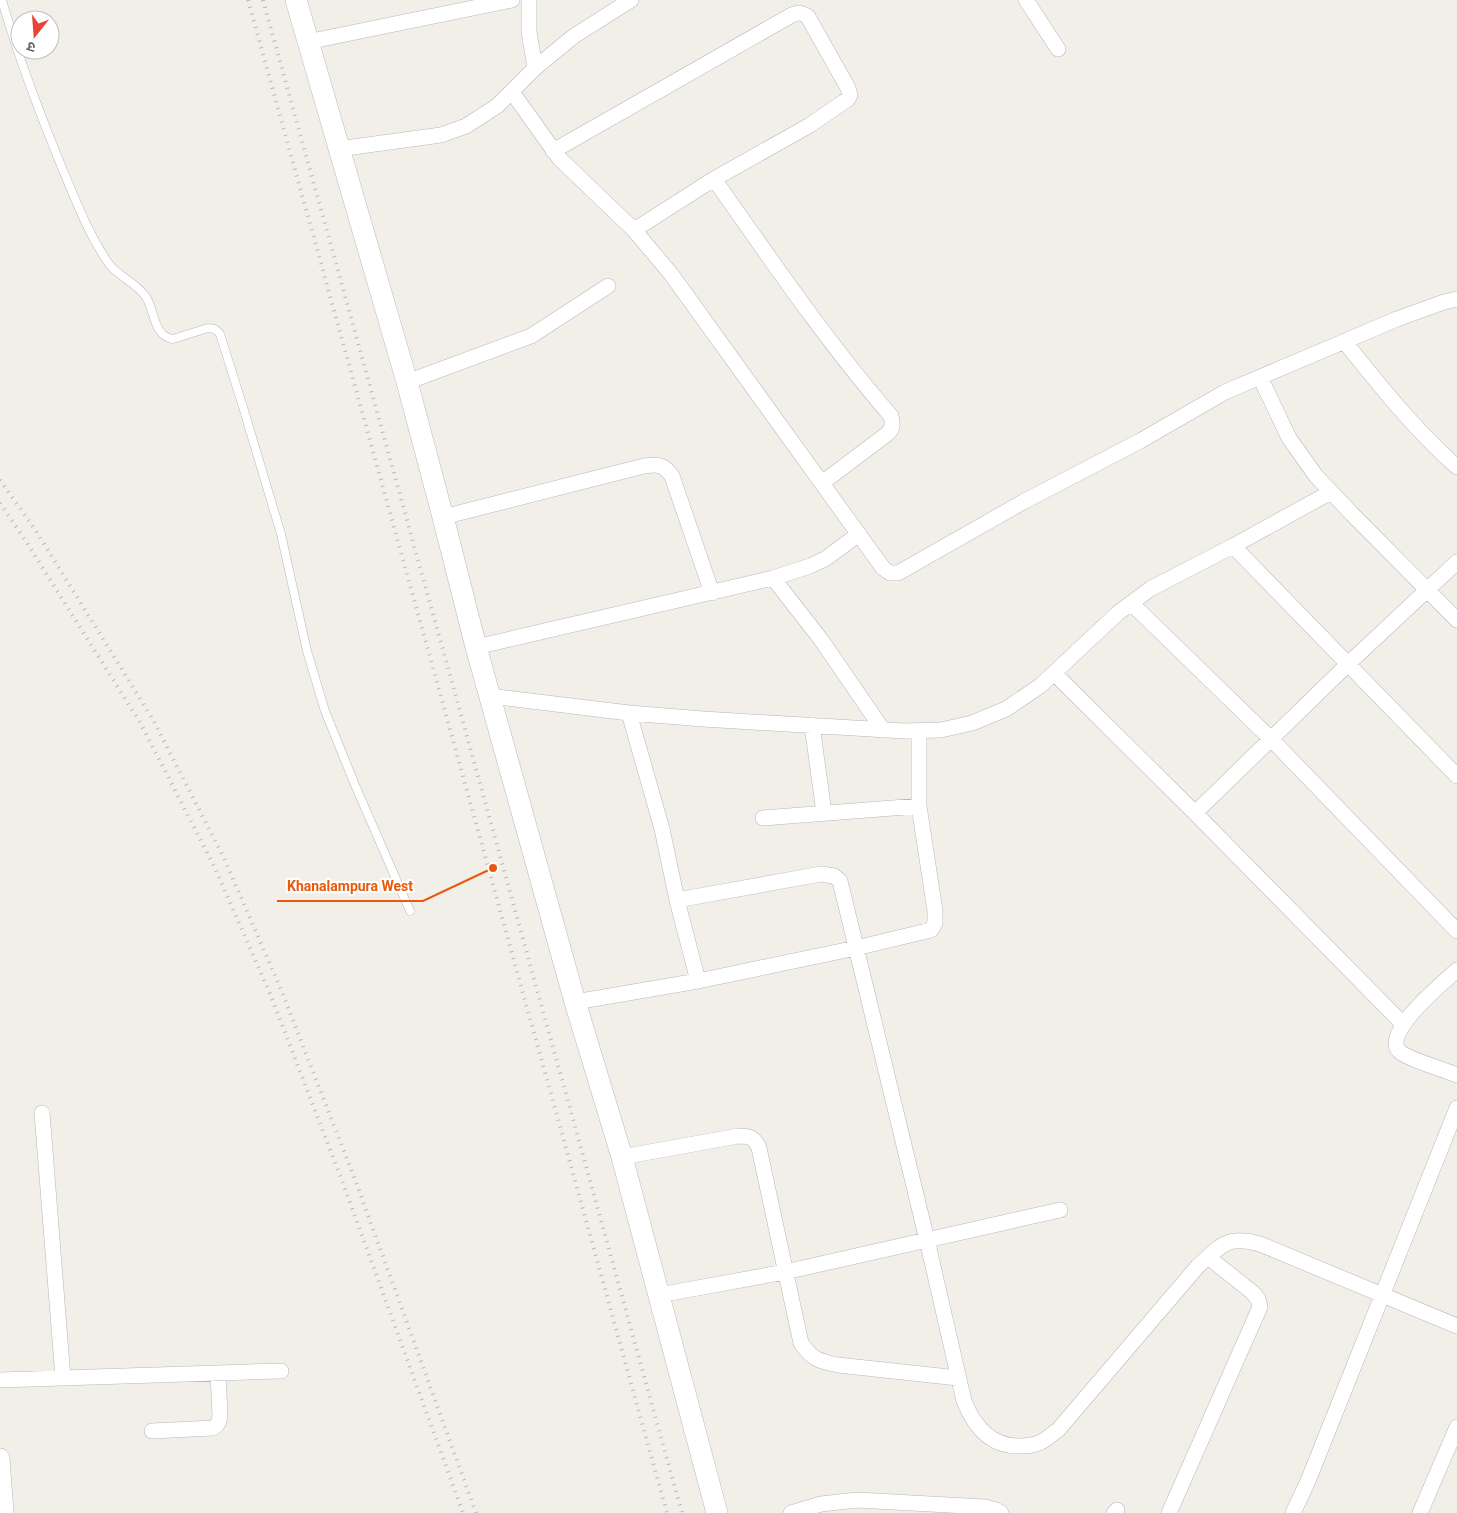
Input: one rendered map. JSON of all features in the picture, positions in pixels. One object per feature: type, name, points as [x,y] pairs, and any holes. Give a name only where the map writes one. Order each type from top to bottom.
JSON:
[{"type":"main road","points":[[296,0],[407,382],[476,647],[575,1002],[622,1157],[717,1513]]},
{"type":"street","points":[[308,42],[512,0]]},
{"type":"street","points":[[530,0],[529,32],[535,68]]},
{"type":"street","points":[[338,149],[441,135],[466,126],[497,106],[535,68],[574,36],[631,0]]},
{"type":"street","points":[[1026,0],[1058,49]]},
{"type":"street","points":[[553,151],[790,16],[797,13],[808,17],[848,88],[850,95],[848,99],[810,125],[714,179],[634,230]]},
{"type":"street","points":[[512,92],[559,158],[588,187],[616,210],[671,274],[883,568],[890,573],[898,573],[1023,502],[1124,450],[1225,392],[1397,319],[1457,299]]},
{"type":"street","points":[[714,179],[858,377],[891,416],[892,430],[822,484]]},
{"type":"street","points":[[407,382],[531,336],[608,286]]},
{"type":"street","points":[[1344,342],[1397,408],[1457,467]]},
{"type":"street","points":[[1260,377],[1289,438],[1316,476],[1457,620]]},
{"type":"street","points":[[443,517],[657,464],[666,468],[672,476],[712,593]]},
{"type":"street","points":[[490,696],[629,713],[883,730],[940,730],[972,723],[1006,709],[1040,686],[1118,613],[1150,589],[1331,492]]},
{"type":"street","points":[[476,647],[774,578],[825,559],[859,534]]},
{"type":"street","points":[[1233,546],[1457,776]]},
{"type":"street","points":[[1195,814],[1348,664],[1457,562]]},
{"type":"street","points":[[774,578],[822,641],[883,730]]},
{"type":"street","points":[[1131,603],[1271,739],[1457,931]]},
{"type":"street","points":[[1054,673],[1403,1024]]},
{"type":"street","points":[[629,713],[662,829],[677,900],[698,981]]},
{"type":"street","points":[[812,725],[824,813]]},
{"type":"street","points":[[575,1002],[698,981],[856,948],[931,930],[935,923],[935,911],[919,806],[919,731]]},
{"type":"street","points":[[763,818],[919,806]]},
{"type":"street","points":[[677,900],[822,874],[834,876],[840,881],[964,1401],[970,1416],[980,1429],[992,1439],[1010,1447],[1026,1446],[1039,1443],[1058,1430],[1198,1266],[1221,1245],[1234,1240],[1260,1244],[1457,1326]]},
{"type":"street","points":[[1457,970],[1403,1024],[1397,1037],[1396,1047],[1400,1053],[1457,1075]]},
{"type":"street","points":[[1293,1513],[1308,1481],[1457,1108]]},
{"type":"street","points":[[42,1113],[64,1378]]},
{"type":"street","points":[[622,1157],[738,1136],[748,1136],[755,1140],[759,1148],[801,1343],[809,1354],[820,1362],[838,1365],[958,1378]]},
{"type":"street","points":[[659,1295],[785,1272],[1060,1210]]},
{"type":"street","points":[[1169,1513],[1260,1307],[1258,1299],[1252,1292],[1208,1257]]},
{"type":"street","points":[[0,1380],[280,1371]]},
{"type":"street","points":[[152,1431],[212,1428],[217,1426],[220,1416],[218,1373]]},
{"type":"street","points":[[1420,1513],[1457,1427]]},
{"type":"street","points":[[0,1458],[4,1513]]},
{"type":"street","points":[[791,1513],[821,1504],[857,1500],[985,1507],[1000,1513]]},
{"type":"lane","points":[[2,0],[9,25],[50,139],[92,234],[111,266],[139,288],[146,297],[158,328],[167,338],[173,339],[208,328],[215,329],[220,334],[281,534],[307,651],[325,711],[410,911]]},
{"type":"railway","points":[[248,0],[667,1513]]},
{"type":"railway","points":[[263,0],[682,1513]]},
{"type":"railway","points":[[0,480],[36,531],[152,718],[224,858],[282,992],[356,1182],[476,1513]]},
{"type":"railway","points":[[0,503],[141,724],[214,866],[271,996],[344,1186],[463,1513]]},
{"type":"place","name":"Khanalampura West","points":[[493,868]]}]
